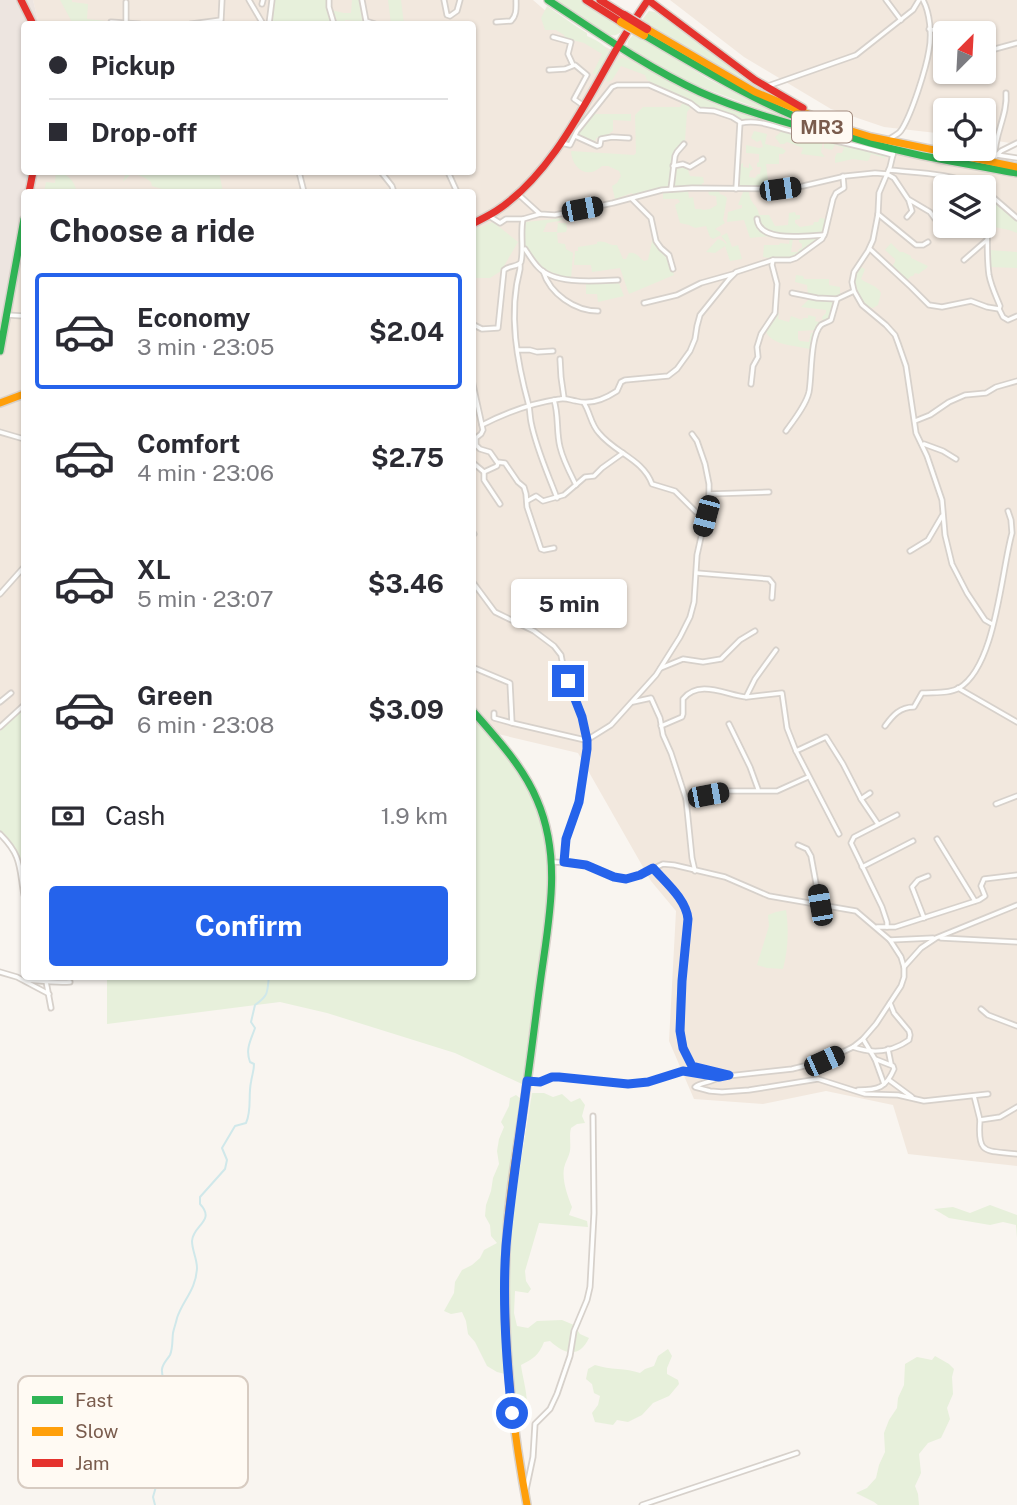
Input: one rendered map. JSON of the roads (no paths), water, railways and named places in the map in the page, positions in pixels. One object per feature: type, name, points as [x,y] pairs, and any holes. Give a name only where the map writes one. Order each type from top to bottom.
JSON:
[{"type":"main road","points":[[21,0],[32,21]]},
{"type":"main road","points":[[548,0],[653,68],[712,96],[757,114],[826,134],[854,139]]},
{"type":"main road","name":"MR3","points":[[586,0],[623,18],[753,97],[815,125],[894,153],[1017,173]]},
{"type":"main road","name":"MR3","points":[[600,0],[623,18]]},
{"type":"main road","points":[[476,222],[489,216],[532,180],[584,106],[648,0],[766,87],[815,114],[871,137]]},
{"type":"main road","name":"MR3","points":[[646,32],[755,92],[809,115],[871,137],[933,148]]},
{"type":"main road","name":"MR3","points":[[996,159],[1017,167]]},
{"type":"main road","points":[[0,351],[21,234]]},
{"type":"main road","points":[[2,400],[21,395]]},
{"type":"main road","points":[[476,715],[508,753],[533,790],[547,830],[553,862],[552,896],[516,1155],[506,1249],[505,1316],[509,1387],[518,1464],[527,1505]]},
{"type":"street","points":[[221,21],[222,0]]},
{"type":"street","points":[[249,0],[261,21]]},
{"type":"street","points":[[269,21],[272,0]]},
{"type":"street","points":[[329,0],[328,7],[333,21]]},
{"type":"street","points":[[362,0],[366,21]]},
{"type":"street","points":[[443,0],[445,12],[449,16],[457,11],[460,0]]},
{"type":"street","points":[[496,22],[511,21],[514,18],[516,0]]},
{"type":"street","points":[[886,0],[901,20]]},
{"type":"street","points":[[766,87],[856,55],[913,10],[921,0],[926,6],[929,49],[902,130],[888,141]]},
{"type":"street","points":[[126,2],[126,21]]},
{"type":"street","points":[[929,29],[933,30]]},
{"type":"street","points":[[553,37],[571,42],[568,54],[574,65],[587,75],[574,99],[584,106]]},
{"type":"street","points":[[996,48],[1017,43]]},
{"type":"street","points":[[549,70],[556,71],[574,65]]},
{"type":"street","points":[[559,143],[570,145],[608,92],[617,85],[649,85],[690,103],[699,110],[714,111],[741,123],[761,122],[777,128],[894,153],[879,193],[876,229],[869,249],[854,272],[853,291],[862,305],[895,335],[906,366],[916,432],[942,500],[947,549],[958,578],[981,614],[992,624]]},
{"type":"street","points":[[996,143],[1004,115],[1006,93]]},
{"type":"street","points":[[736,190],[741,123]]},
{"type":"street","points":[[575,136],[597,146],[605,137],[629,138]]},
{"type":"street","points":[[996,156],[1017,143]]},
{"type":"street","points":[[671,189],[677,152],[684,144]]},
{"type":"street","points":[[996,158],[1017,158]]},
{"type":"street","points":[[673,166],[683,164],[690,167],[703,159]]},
{"type":"street","points":[[489,216],[500,223],[506,219],[523,219],[540,214],[555,215],[671,189],[780,189],[866,172],[941,175]]},
{"type":"street","points":[[888,172],[908,199],[912,211],[907,217]]},
{"type":"street","points":[[644,303],[677,295],[701,283],[774,260],[796,258],[822,239],[833,199],[836,193],[844,188],[844,176]]},
{"type":"street","points":[[518,194],[540,214]]},
{"type":"street","points":[[632,198],[652,218],[654,236],[669,255],[673,269]]},
{"type":"street","points":[[908,199],[933,216]]},
{"type":"street","points":[[996,200],[1017,218]]},
{"type":"street","points":[[878,215],[916,245],[928,242]]},
{"type":"street","points":[[523,219],[523,247],[514,300],[517,351],[530,420],[557,498]]},
{"type":"street","points":[[757,219],[757,226],[775,235],[824,235]]},
{"type":"street","points":[[964,260],[987,240]]},
{"type":"street","points":[[987,240],[989,273],[999,309],[1008,320],[1017,316]]},
{"type":"street","points":[[523,247],[543,271],[564,279],[583,282],[618,280]]},
{"type":"street","points":[[869,249],[929,305],[942,307],[971,302],[999,309]]},
{"type":"street","points":[[751,384],[761,334],[775,313],[777,284],[772,265],[774,260]]},
{"type":"street","points":[[476,326],[482,329],[498,328],[504,270],[520,265]]},
{"type":"street","points":[[543,271],[545,279],[571,305],[598,311]]},
{"type":"street","points":[[482,425],[528,405],[564,398],[595,401],[610,396],[625,380],[668,376],[677,369],[690,351],[700,315],[735,273]]},
{"type":"street","points":[[792,293],[837,299],[853,291]]},
{"type":"street","points":[[786,431],[809,393],[817,332],[820,326],[831,320],[837,299]]},
{"type":"street","points":[[517,351],[553,351]]},
{"type":"street","points":[[560,359],[564,398]]},
{"type":"street","points":[[915,421],[930,415],[948,402],[1017,382]]},
{"type":"street","points":[[476,398],[482,425],[476,445],[489,451],[498,463]]},
{"type":"street","points":[[554,400],[561,452],[576,486]]},
{"type":"street","points":[[584,402],[597,432],[644,470],[652,484],[676,491],[696,512],[706,516]]},
{"type":"street","points":[[0,432],[21,438]]},
{"type":"street","points":[[494,713],[494,718],[587,740],[611,725],[661,669],[690,617],[694,602],[697,555],[709,494],[705,464],[697,441],[692,435]]},
{"type":"street","points":[[922,443],[956,459]]},
{"type":"street","points":[[527,500],[536,496],[543,501],[564,495],[585,477],[594,476],[623,453]]},
{"type":"street","points":[[484,472],[498,463],[505,463],[524,487],[527,507],[541,549],[554,548]]},
{"type":"street","points":[[476,465],[484,472],[485,480],[500,504]]},
{"type":"street","points":[[709,494],[769,492]]},
{"type":"street","points":[[885,726],[895,713],[914,707],[922,693],[958,688],[967,682],[978,666],[990,638],[1012,533],[1008,511]]},
{"type":"street","points":[[910,551],[924,544],[943,514]]},
{"type":"street","points":[[0,594],[21,570]]},
{"type":"street","points":[[697,573],[769,579],[773,584],[772,598]]},
{"type":"street","points":[[476,586],[495,612],[534,631],[554,646],[561,655],[564,671],[582,717],[587,740],[579,802],[566,839],[564,862]]},
{"type":"street","points":[[661,669],[683,659],[703,662],[721,659],[740,640],[755,631]]},
{"type":"street","points":[[746,697],[776,650]]},
{"type":"street","points":[[476,669],[510,683],[512,723]]},
{"type":"street","points":[[958,688],[1017,722]]},
{"type":"street","points":[[662,726],[681,717],[683,699],[698,689],[746,697],[782,693],[787,728],[796,751],[839,834]]},
{"type":"street","points":[[0,702],[11,693]]},
{"type":"street","points":[[631,703],[651,698],[660,718],[686,799],[695,871]]},
{"type":"street","points":[[0,727],[21,708]]},
{"type":"street","points":[[729,724],[758,790]]},
{"type":"street","points":[[796,751],[827,737],[878,824]]},
{"type":"street","points":[[686,799],[729,791],[777,791],[808,777]]},
{"type":"street","points":[[861,799],[870,793]]},
{"type":"street","points":[[996,804],[1017,796]]},
{"type":"street","points":[[887,927],[886,916],[851,840],[897,815]]},
{"type":"street","points":[[0,834],[12,846],[21,868]]},
{"type":"street","points":[[937,839],[975,901]]},
{"type":"street","points":[[862,867],[913,841]]},
{"type":"street","points":[[798,845],[807,849],[811,856],[820,905]]},
{"type":"street","points":[[527,1081],[540,1082],[559,1077],[628,1084],[648,1082],[683,1071],[719,1077],[792,1069],[824,1061],[863,1039],[890,1003],[904,977],[901,957],[890,940],[856,911],[769,897],[725,877],[674,865],[663,864],[626,879],[586,865],[553,862]]},
{"type":"street","points":[[653,868],[681,900],[687,914],[681,992],[680,1031],[683,1048],[692,1066],[729,1075]]},
{"type":"street","points":[[875,927],[895,927],[975,901],[985,896],[981,886],[984,879],[1017,875]]},
{"type":"street","points":[[924,918],[912,887],[918,880],[928,876]]},
{"type":"street","points":[[904,967],[921,948],[936,938],[1017,905]]},
{"type":"street","points":[[890,940],[936,938],[1017,942]]},
{"type":"street","points":[[0,972],[21,979]]},
{"type":"street","points":[[23,980],[40,980]]},
{"type":"street","points":[[23,980],[49,994]]},
{"type":"street","points":[[46,980],[51,1008]]},
{"type":"street","points":[[54,980],[70,982]]},
{"type":"street","points":[[853,1047],[871,1052],[906,1042],[909,1031],[894,1013],[890,1003]]},
{"type":"street","points":[[981,1009],[988,1015],[1017,1026]]},
{"type":"street","points":[[863,1039],[886,1082],[914,1099]]},
{"type":"street","points":[[853,1090],[876,1090],[886,1082],[894,1069],[888,1049]]},
{"type":"street","points":[[875,1059],[891,1065]]},
{"type":"street","points":[[719,1077],[695,1087],[722,1092],[818,1079],[872,1095],[893,1094],[924,1101],[988,1094]]},
{"type":"street","points":[[974,1096],[980,1119],[979,1139],[984,1149],[1017,1154]]},
{"type":"street","points":[[980,1119],[1000,1117],[1017,1107]]},
{"type":"street","points":[[524,1491],[527,1488],[533,1457],[534,1424],[550,1409],[557,1394],[570,1356],[574,1331],[590,1287],[594,1213],[593,1116]]},
{"type":"street","points":[[642,1505],[797,1453]]},
{"type":"waterway","points":[[162,1376],[164,1363],[171,1352],[177,1318],[196,1276],[197,1265],[192,1241],[206,1215],[200,1204],[200,1197],[225,1169],[227,1160],[222,1148],[235,1126],[246,1123],[248,1118],[254,1064],[250,1062],[248,1053],[255,1028],[251,1022],[255,1005],[267,993],[269,980]]},
{"type":"waterway","points":[[155,1505],[153,1497],[156,1488]]}]
